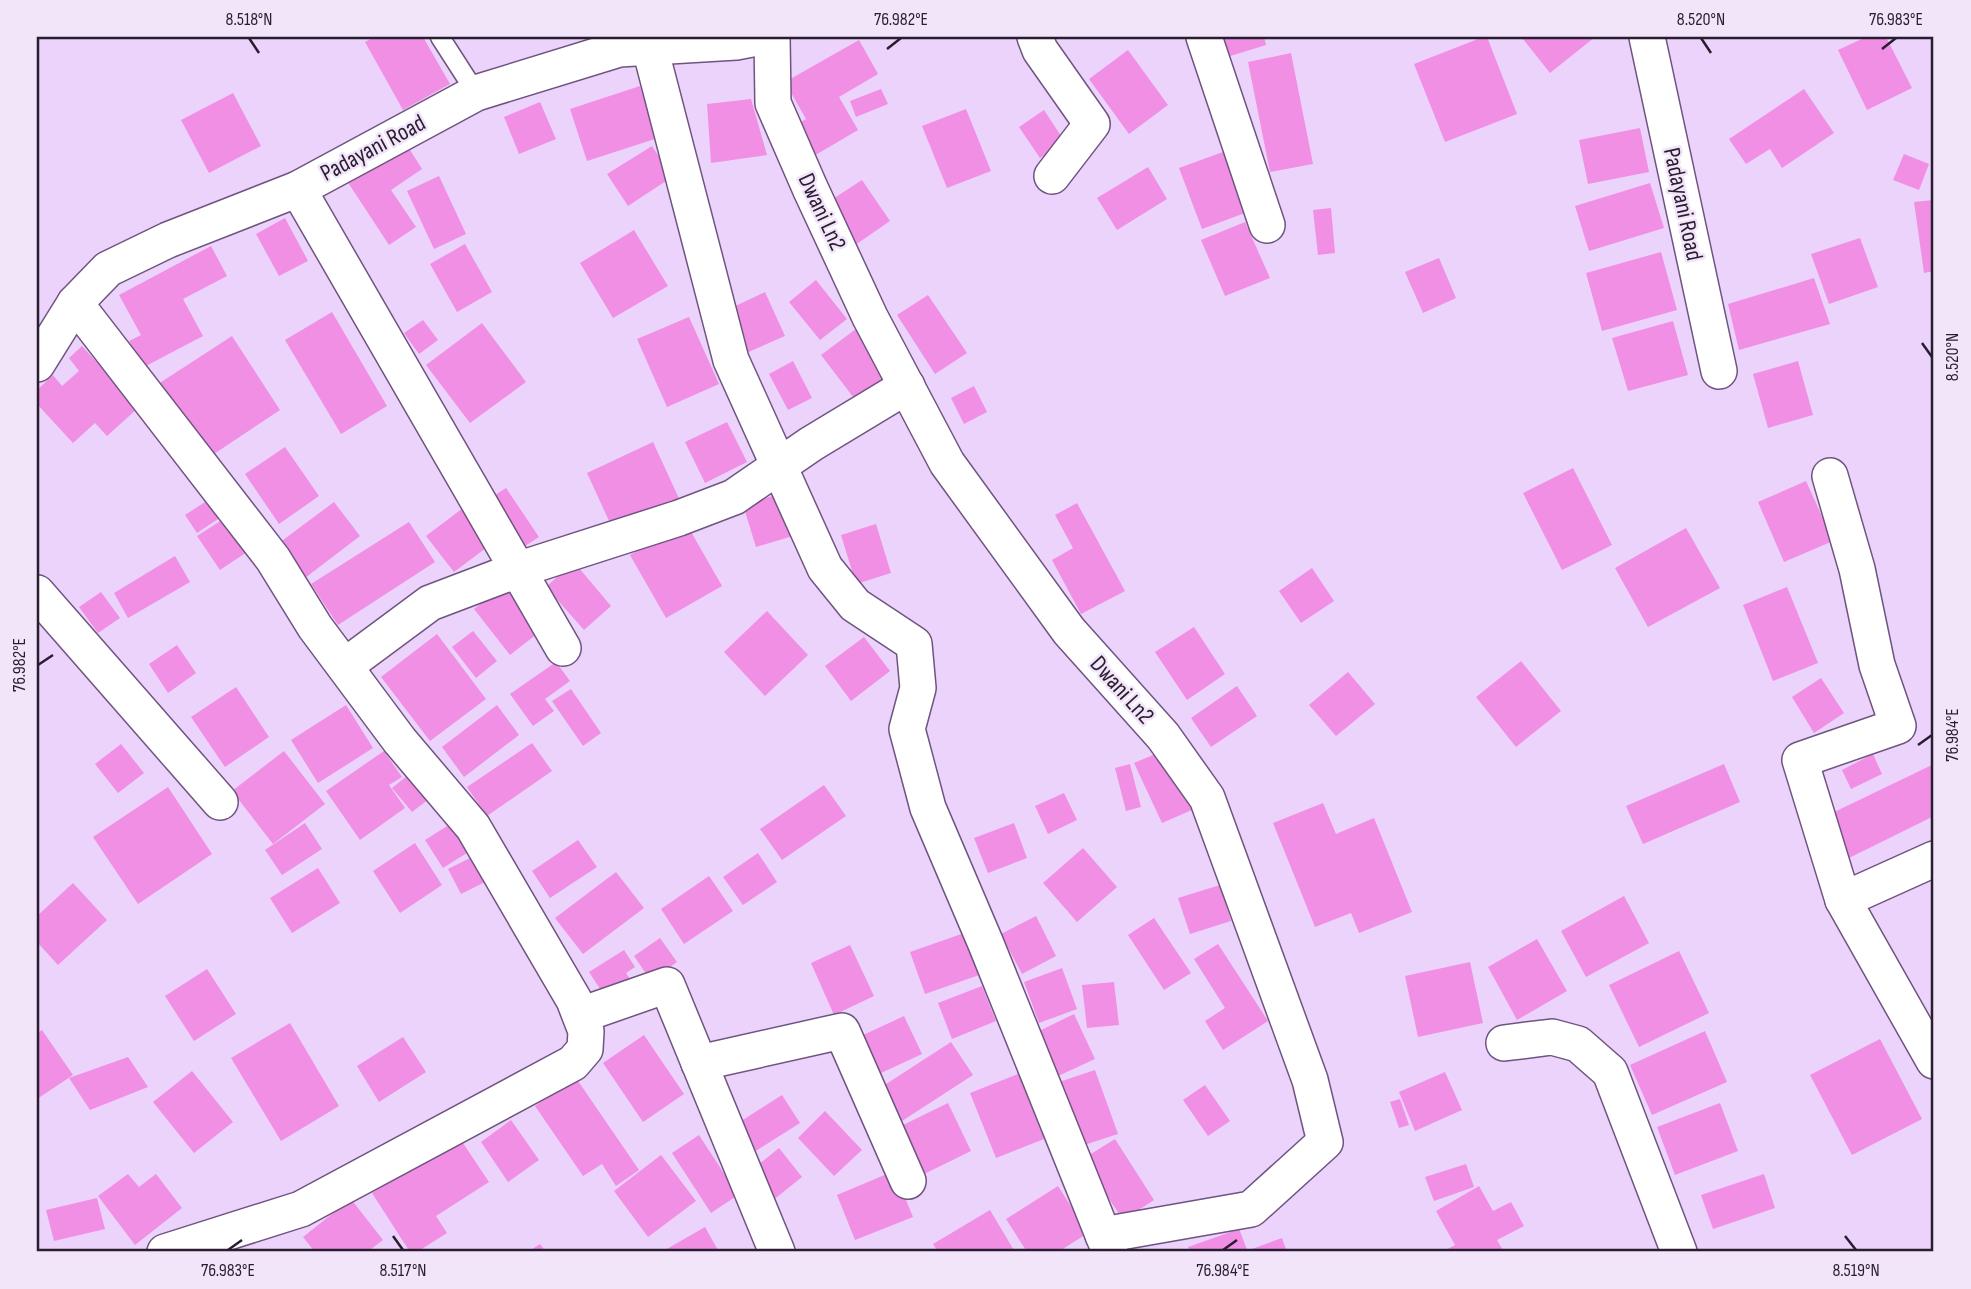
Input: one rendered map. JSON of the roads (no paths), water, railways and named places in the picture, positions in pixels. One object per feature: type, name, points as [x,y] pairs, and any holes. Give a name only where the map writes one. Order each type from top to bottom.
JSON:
[{"type":"street","name":"Padayani Road","points":[[37,364],[75,303],[108,269],[168,240],[298,188],[476,93],[629,44],[736,43],[762,37]]},
{"type":"street","name":"Dwani Ln2","points":[[772,37],[773,103],[870,317],[947,463],[1061,619],[1163,736],[1206,798],[1310,1080],[1325,1142],[1251,1209],[1106,1244]]},
{"type":"street","points":[[1035,37],[1040,50],[1092,124],[1052,176]]},
{"type":"street","points":[[1204,37],[1267,225]]},
{"type":"street","name":"Padayani Road","points":[[1647,37],[1719,371]]},
{"type":"street","points":[[629,44],[731,360],[825,568],[855,605],[914,644],[918,688],[907,729],[928,808],[986,944],[1106,1244]]},
{"type":"street","points":[[298,188],[563,648]]},
{"type":"street","points":[[75,303],[273,559],[316,627],[400,741],[473,827],[581,1015],[586,1031],[585,1049],[573,1063],[301,1209],[165,1252]]},
{"type":"street","points":[[345,666],[430,603],[517,570],[679,518],[734,497],[811,444],[907,386]]},
{"type":"street","points":[[1830,476],[1857,569],[1877,665],[1898,726],[1800,760],[1843,900],[1934,1061]]},
{"type":"street","points":[[37,593],[220,802]]},
{"type":"street","points":[[1843,900],[1934,859]]},
{"type":"street","points":[[581,1015],[667,985],[777,1252]]},
{"type":"street","points":[[699,1063],[842,1031],[908,1181]]},
{"type":"street","points":[[1504,1043],[1552,1037],[1578,1044],[1610,1072],[1679,1252]]},
{"type":"lane","points":[[440,37],[476,93]]}]
